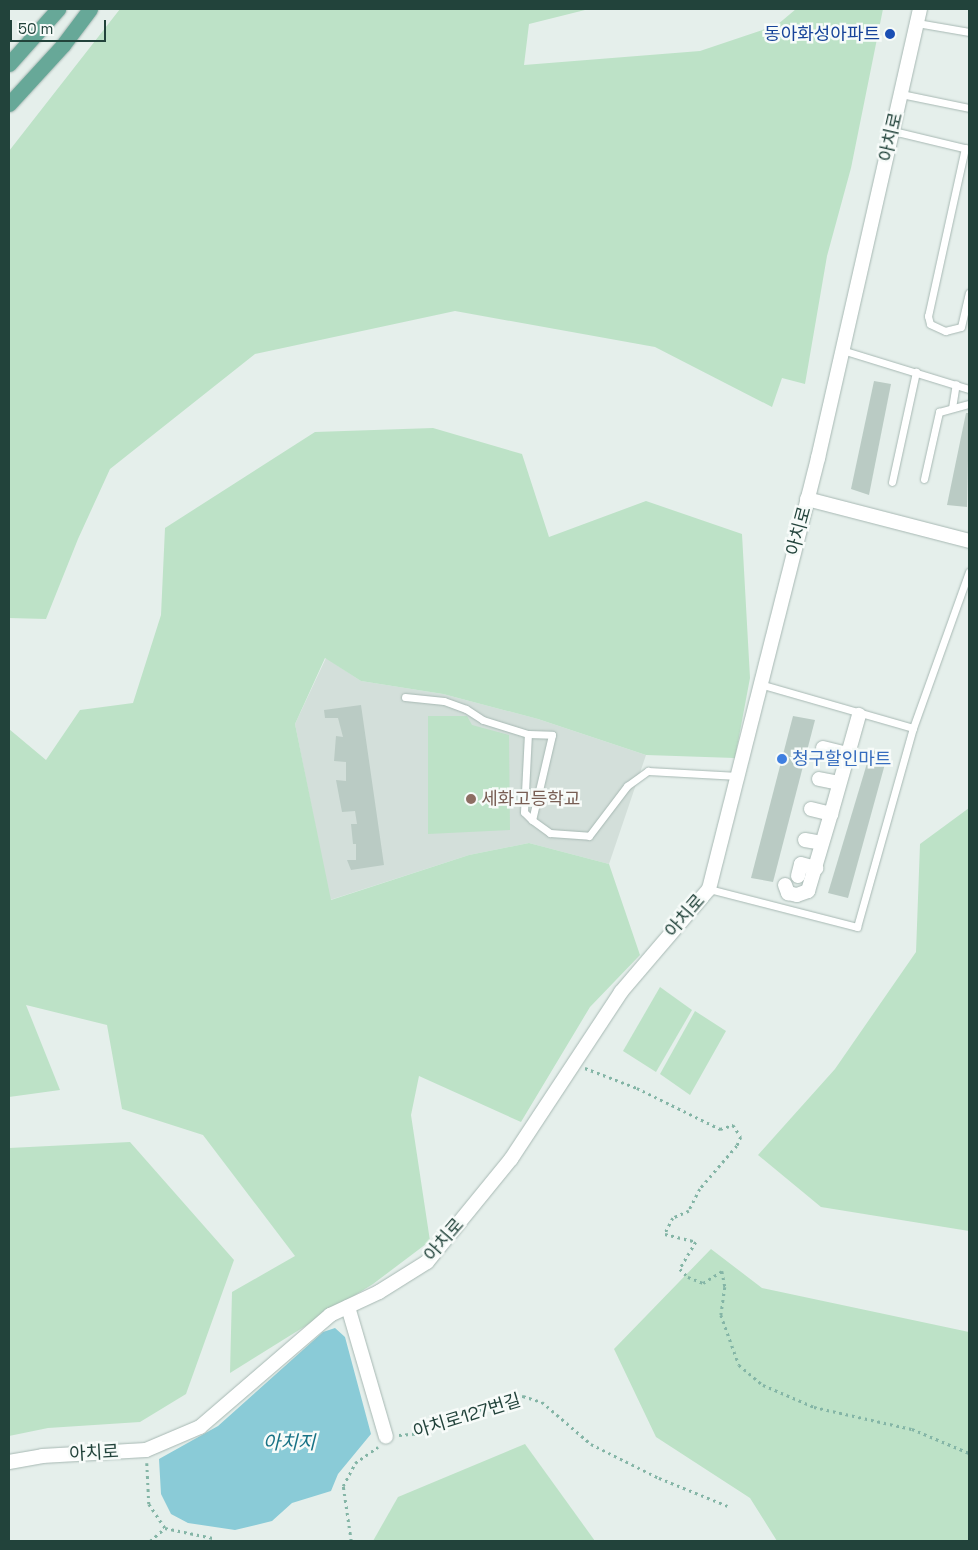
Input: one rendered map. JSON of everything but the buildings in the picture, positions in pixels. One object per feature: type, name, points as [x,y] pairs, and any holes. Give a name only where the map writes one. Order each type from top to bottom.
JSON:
[{"type":"main road","points":[[9,64],[58,9]]},
{"type":"main road","points":[[9,104],[64,45],[90,9]]},
{"type":"street","name":"아치로","points":[[9,1462],[42,1456],[146,1450],[200,1427],[330,1315],[348,1307],[427,1262],[511,1159],[621,992],[709,889],[807,499],[918,16]]},
{"type":"street","points":[[807,499],[969,541]]},
{"type":"street","points":[[785,885],[788,893],[797,895],[808,891],[859,715]]},
{"type":"street","points":[[823,748],[847,754]]},
{"type":"street","points":[[819,779],[839,783]]},
{"type":"street","points":[[811,809],[831,814]]},
{"type":"street","points":[[805,840],[822,843]]},
{"type":"street","points":[[798,876],[801,864],[816,868]]},
{"type":"street","points":[[348,1307],[386,1436]]},
{"type":"lane","points":[[918,16],[969,32]]},
{"type":"lane","points":[[901,94],[969,108]]},
{"type":"lane","points":[[893,131],[967,148],[928,316],[930,324],[945,331],[961,327],[969,293]]},
{"type":"lane","points":[[842,350],[969,389]]},
{"type":"lane","points":[[892,482],[916,372]]},
{"type":"lane","points":[[952,408],[956,384]]},
{"type":"lane","points":[[924,479],[939,412],[969,404]]},
{"type":"lane","points":[[709,889],[856,927],[913,728],[969,572]]},
{"type":"lane","points":[[759,684],[859,715],[913,728]]},
{"type":"lane","points":[[405,697],[444,702],[466,709],[483,720],[528,734],[552,736],[532,820]]},
{"type":"lane","points":[[528,734],[524,812],[550,833],[589,836],[627,786],[648,771],[738,776]]},
{"type":"path","points":[[574,1064],[637,1088],[720,1129],[733,1125],[741,1138],[737,1146],[700,1189],[689,1211],[673,1218],[665,1234],[696,1242],[680,1269],[688,1277],[703,1283],[722,1271],[725,1287],[721,1315],[739,1365],[763,1385],[814,1408],[912,1429],[969,1453]]},
{"type":"path","name":"아치로127번길","points":[[386,1436],[422,1433],[460,1416],[523,1396],[542,1402],[591,1444],[659,1478],[728,1506]]},
{"type":"path","points":[[351,1541],[343,1486],[354,1463],[376,1450],[386,1436]]},
{"type":"path","points":[[146,1450],[149,1504],[165,1528],[213,1538]]},
{"type":"path","points":[[150,1541],[165,1528]]},
{"type":"shaded area","name":"세화고등학교","points":[[326,658],[361,681],[443,694],[538,719],[646,755],[609,864],[529,843],[469,855],[330,900],[295,724]]},
{"type":"green space","points":[[120,9],[589,9],[529,24],[524,65],[700,51],[777,25],[796,9],[883,9],[851,168],[827,256],[805,384],[782,378],[772,407],[655,347],[455,311],[255,354],[110,469],[78,539],[46,619],[9,618],[9,151]]},
{"type":"green space","points":[[433,428],[522,454],[549,537],[646,501],[742,534],[750,678],[735,758],[646,755],[538,719],[443,694],[361,681],[325,658],[295,724],[331,900],[469,855],[529,843],[609,864],[640,955],[590,1007],[521,1122],[419,1076],[411,1115],[430,1241],[373,1284],[230,1373],[232,1292],[295,1256],[203,1135],[122,1109],[107,1025],[26,1005],[60,1090],[9,1097],[9,729],[46,760],[80,710],[133,703],[161,615],[165,528],[315,432]]},
{"type":"green space","points":[[428,716],[467,716],[472,725],[509,735],[510,830],[428,834]]},
{"type":"green space","points":[[969,808],[969,1231],[821,1207],[758,1155],[835,1069],[916,952],[920,844]]},
{"type":"green space","points":[[660,987],[692,1010],[656,1072],[623,1051]]},
{"type":"green space","points":[[695,1011],[726,1031],[690,1095],[660,1074]]},
{"type":"green space","points":[[130,1142],[234,1260],[186,1394],[140,1422],[48,1428],[9,1436],[9,1148]]},
{"type":"green space","points":[[711,1249],[762,1288],[969,1332],[969,1541],[777,1541],[750,1498],[656,1437],[614,1349]]},
{"type":"green space","points":[[525,1444],[595,1541],[373,1541],[398,1497]]},
{"type":"water","name":"아치지","points":[[335,1328],[345,1337],[371,1434],[338,1474],[331,1491],[292,1503],[272,1521],[235,1530],[188,1523],[171,1514],[161,1494],[159,1459],[218,1426],[323,1332]]},
{"type":"place","name":"동아화성아파트","points":[[890,34]]},
{"type":"place","name":"청구할인마트","points":[[782,759]]},
{"type":"place","name":"세화고등학교","points":[[471,799]]}]
